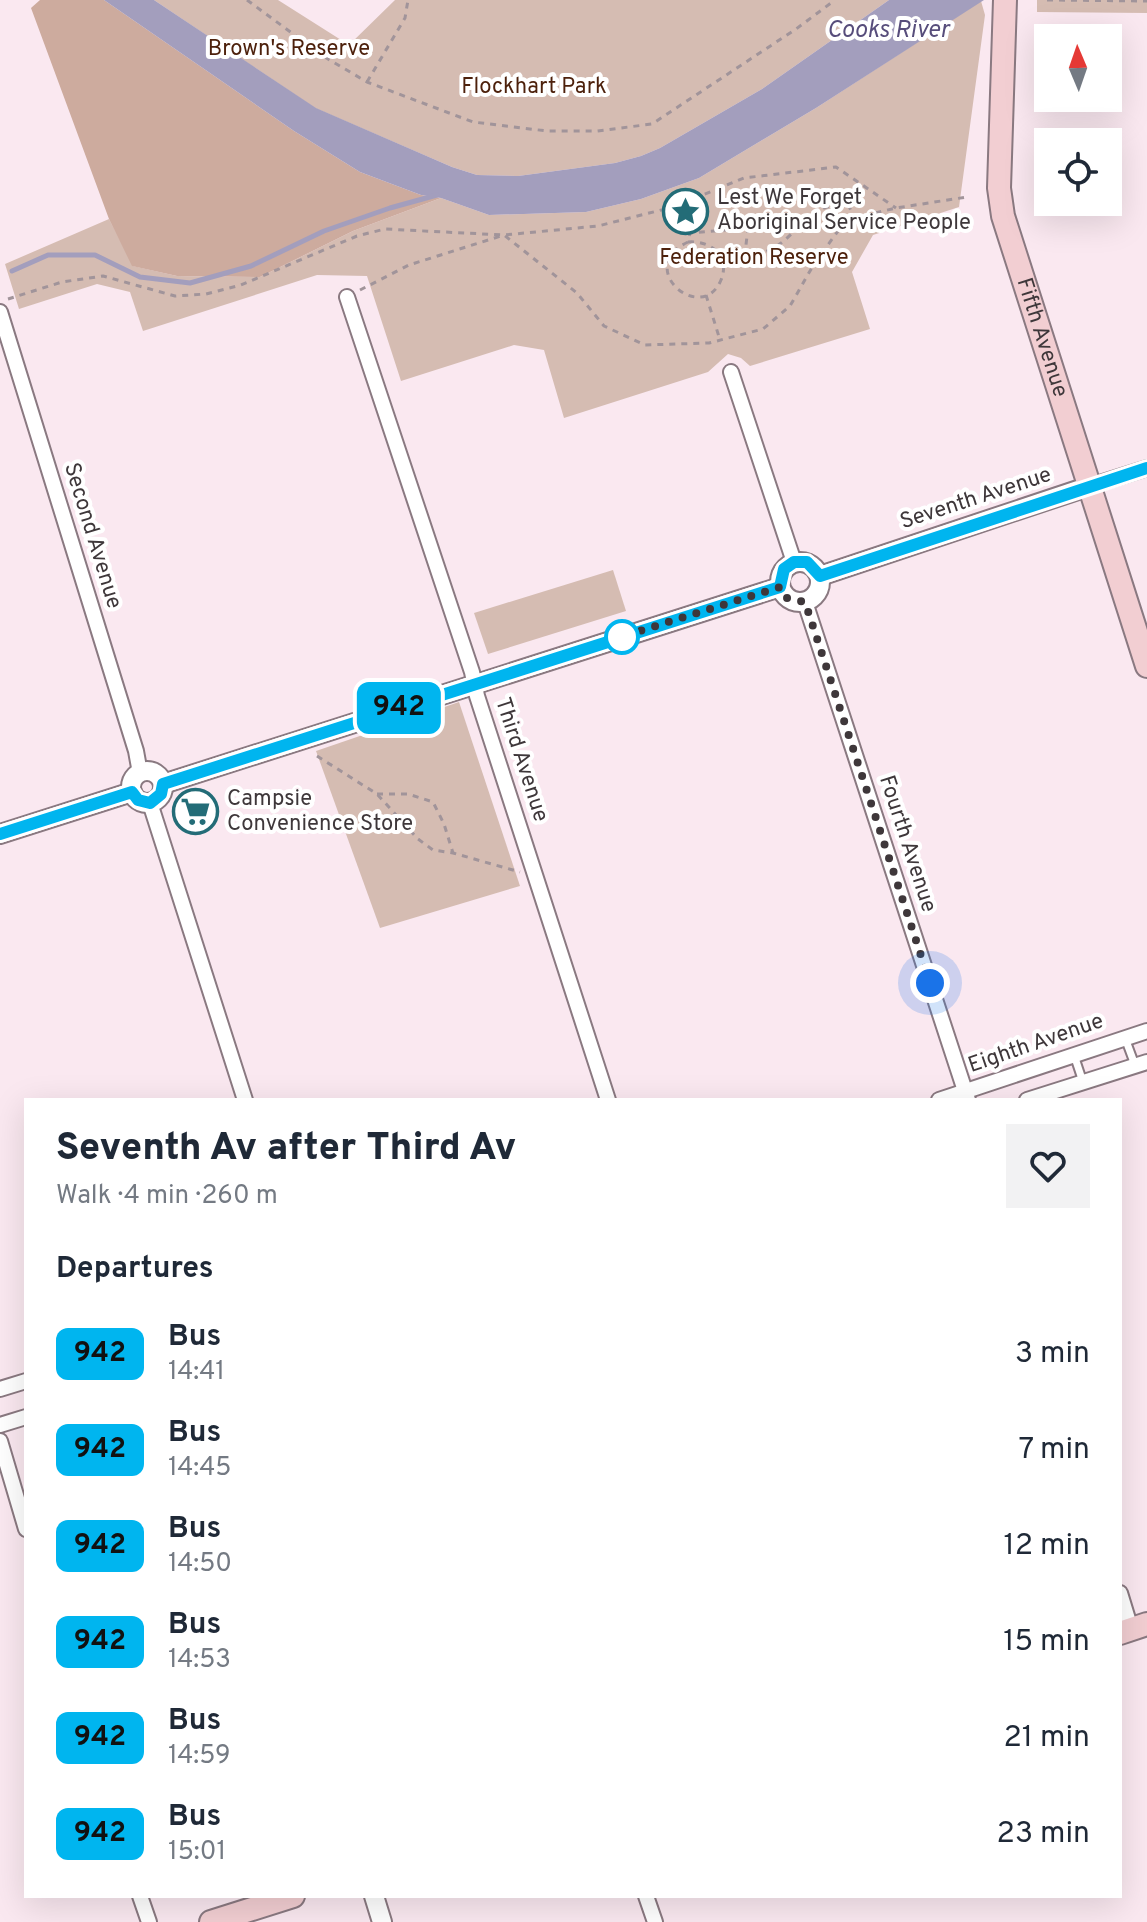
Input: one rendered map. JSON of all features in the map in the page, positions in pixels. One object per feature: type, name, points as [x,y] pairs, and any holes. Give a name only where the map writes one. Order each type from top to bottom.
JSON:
[{"type":"main road","name":"Fifth Avenue","points":[[1004,1],[999,188],[1003,216],[1147,666]]},
{"type":"main road","points":[[211,1922],[287,1898]]},
{"type":"street","name":"Third Avenue","points":[[347,297],[607,1098]]},
{"type":"street","name":"Second Avenue","points":[[0,312],[131,735],[140,773]]},
{"type":"street","points":[[731,372],[794,562]]},
{"type":"street","name":"Seventh Avenue","points":[[820,576],[1147,468]]},
{"type":"street","points":[[794,562],[807,562],[820,576],[816,595],[805,602],[787,598],[780,587],[784,569],[794,562]]},
{"type":"street","points":[[163,784],[780,587]]},
{"type":"street","name":"Fourth Avenue","points":[[805,602],[967,1096]]},
{"type":"street","points":[[140,773],[156,774],[163,784],[161,794],[150,803],[138,800],[132,792],[133,781],[140,773]]},
{"type":"street","points":[[0,834],[132,792]]},
{"type":"street","points":[[150,803],[244,1098]]},
{"type":"street","name":"Eighth Avenue","points":[[967,1096],[1147,1031]]},
{"type":"street","points":[[1033,1098],[1141,1064]]},
{"type":"street","points":[[0,1389],[24,1382]]},
{"type":"street","points":[[0,1425],[24,1418]]},
{"type":"street","points":[[0,1441],[24,1522]]},
{"type":"street","points":[[1122,1599],[1133,1629]]},
{"type":"street","points":[[141,1898],[149,1922]]},
{"type":"street","points":[[375,1898],[382,1922]]},
{"type":"street","points":[[647,1898],[655,1922]]},
{"type":"lane","points":[[1125,1038],[1141,1064]]},
{"type":"lane","points":[[1074,1055],[1083,1082]]},
{"type":"path","points":[[247,0],[323,56],[367,82],[473,122],[547,131],[597,131],[652,124],[835,0]]},
{"type":"path","points":[[367,82],[405,18],[408,0]]},
{"type":"path","points":[[1047,0],[1147,1]]},
{"type":"path","points":[[0,301],[62,282],[103,276],[175,296],[206,294],[241,285],[357,236],[385,229],[504,235],[598,226],[673,207],[744,178],[836,167],[896,208]]},
{"type":"path","points":[[504,235],[577,293],[604,326],[645,345],[709,343],[763,329],[790,306],[814,264],[846,220],[896,208],[967,197]]},
{"type":"path","points":[[688,242],[690,233],[748,228],[745,253],[765,253],[794,232],[815,210],[849,206],[854,218]]},
{"type":"path","points":[[347,297],[409,265],[504,235]]},
{"type":"path","points":[[688,242],[705,242],[721,256],[723,277],[718,286],[706,295],[697,297],[681,293],[668,276],[667,267],[672,253],[688,242]]},
{"type":"path","points":[[706,295],[720,340]]},
{"type":"path","points":[[317,756],[377,794],[418,839],[433,850],[534,876]]},
{"type":"path","points":[[377,794],[408,794],[433,802],[453,853]]},
{"type":"green space","name":"Flockhart Park","points":[[154,0],[278,0],[349,45],[395,0],[889,0],[762,89],[660,148],[615,163],[518,176],[477,175],[452,167],[315,108]]},
{"type":"green space","points":[[1037,0],[1147,0],[1147,13],[1037,12]]},
{"type":"green space","name":"Federation Reserve","points":[[981,1],[985,15],[959,207],[873,235],[852,272],[870,329],[750,366],[741,358],[728,354],[708,372],[564,418],[544,350],[514,345],[401,381],[367,276],[317,275],[143,331],[130,292],[97,284],[19,309],[5,264],[109,219],[133,266],[177,276],[260,277],[353,231],[441,198],[489,215],[586,212],[641,199],[699,178],[816,108]]},
{"type":"green space","points":[[613,570],[626,611],[488,654],[474,613]]},
{"type":"green space","points":[[459,702],[520,886],[380,928],[316,751]]},
{"type":"shaded area","points":[[40,0],[104,0],[294,131],[360,172],[421,195],[441,198],[353,231],[260,277],[177,276],[132,266],[109,219],[31,8]]},
{"type":"water","name":"Cooks River","points":[[104,0],[154,0],[316,108],[452,167],[477,175],[518,176],[615,163],[660,148],[762,89],[889,0],[984,0],[816,108],[699,178],[641,199],[586,212],[489,215],[441,198],[421,195],[360,172],[294,131]]},
{"type":"waterway","points":[[12,271],[48,255],[95,255],[140,277],[190,283],[251,266],[324,231],[437,195]]},
{"type":"bus line","name":"942","points":[[0,834],[132,792],[138,800],[150,803],[157,800],[163,791],[163,784],[780,587],[784,569],[794,562],[807,562],[820,576],[1147,468]]},
{"type":"place","name":"Lest We Forget Aboriginal Service People","points":[[686,211]]},
{"type":"place","name":"Campsie Convenience Store","points":[[196,812]]},
{"type":"route","points":[[622,637],[611,640],[780,587],[792,601],[805,602],[930,983]]},
{"type":"park label","name":"Brown's Reserve","points":[[289,49]]}]
